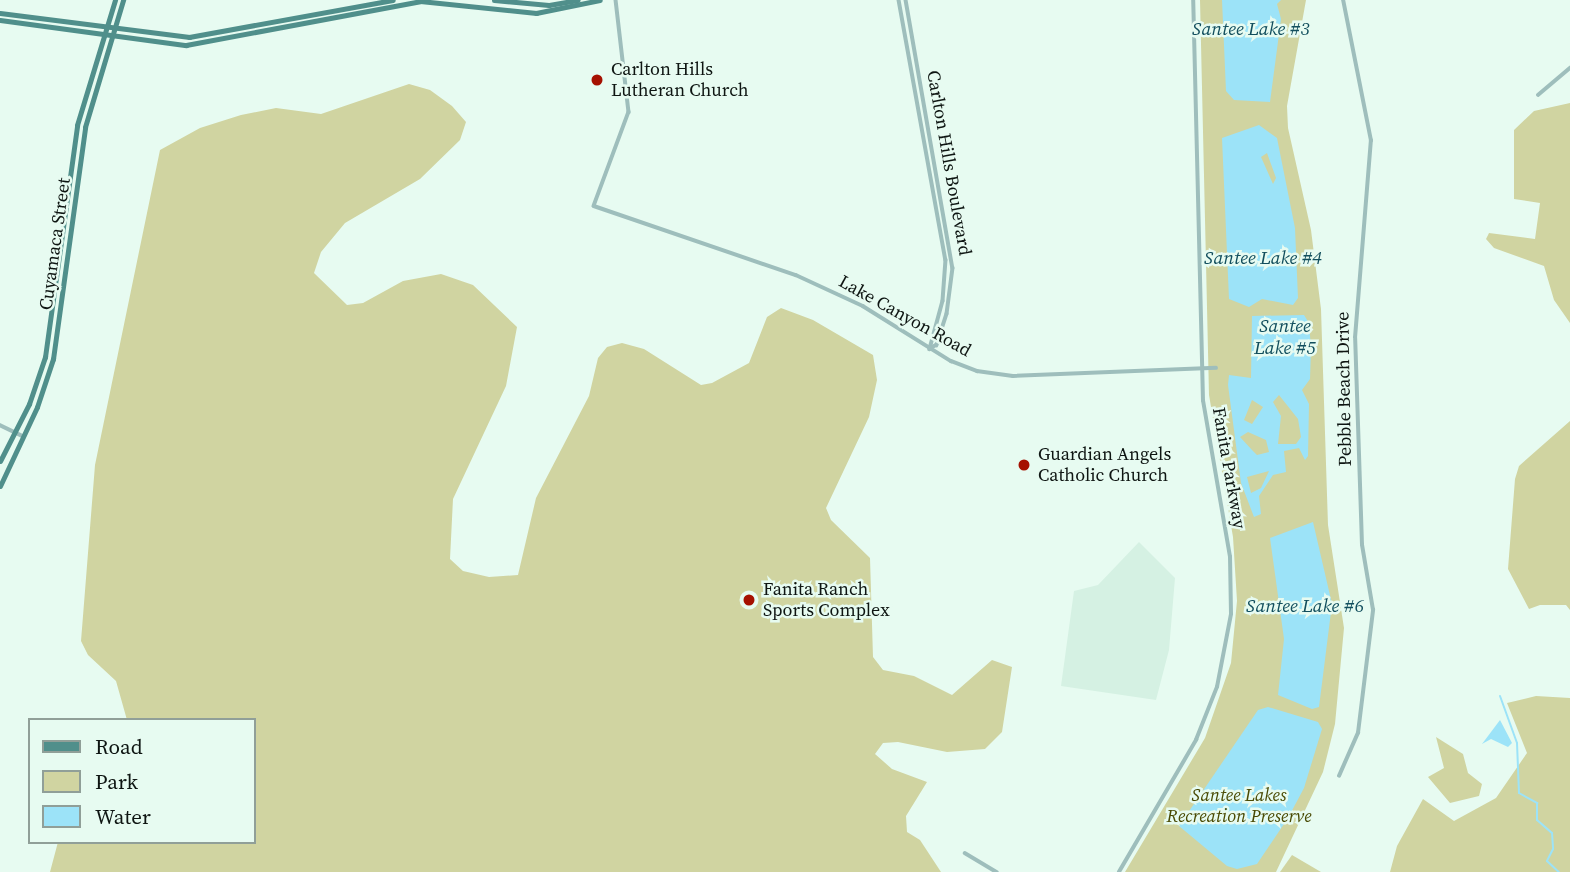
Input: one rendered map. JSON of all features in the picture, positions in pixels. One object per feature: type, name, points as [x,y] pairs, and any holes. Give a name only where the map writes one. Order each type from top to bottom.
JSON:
[{"type":"main road","name":"Cuyamaca Street","points":[[0,461],[45,358],[77,125],[115,0]]},
{"type":"main road","name":"Cuyamaca Street","points":[[0,486],[53,359],[86,127],[123,0]]},
{"type":"main road","points":[[0,13],[196,37],[393,0]]},
{"type":"main road","points":[[494,0],[549,5],[578,0]]},
{"type":"main road","points":[[0,20],[186,45],[420,1],[536,13],[600,0]]},
{"type":"street","name":"Lake Canyon Road","points":[[616,0],[629,112],[594,206],[796,275],[863,306],[930,349],[964,367],[1003,376],[1216,368]]},
{"type":"street","name":"Carlton Hills Boulevard","points":[[899,0],[946,260],[943,301],[930,349]]},
{"type":"street","name":"Carlton Hills Boulevard","points":[[906,0],[953,268],[947,314],[937,345],[930,349]]},
{"type":"street","name":"Fanita Parkway","points":[[1119,872],[1196,740],[1225,652],[1230,556],[1206,432],[1193,0]]},
{"type":"street","name":"Pebble Beach Drive","points":[[1339,776],[1358,733],[1373,610],[1362,545],[1355,342],[1371,141],[1343,0]]},
{"type":"street","points":[[1538,95],[1570,68]]},
{"type":"street","points":[[0,425],[23,436]]},
{"type":"street","points":[[965,852],[997,872]]},
{"type":"shaded area","points":[[1139,542],[1175,578],[1169,650],[1156,700],[1061,686],[1074,591],[1098,585]]},
{"type":"green space","name":"Santee Lakes Recreation Preserve","points":[[1200,0],[1306,0],[1287,106],[1288,128],[1311,230],[1321,309],[1328,525],[1344,628],[1335,724],[1323,772],[1276,872],[1125,872],[1205,738],[1231,663],[1237,601],[1233,537],[1209,395]]},
{"type":"green space","points":[[409,84],[430,90],[452,106],[466,122],[460,140],[420,179],[345,223],[321,252],[314,273],[347,305],[363,303],[403,281],[441,274],[473,285],[517,327],[506,386],[453,499],[450,559],[463,571],[489,577],[518,575],[536,498],[589,396],[598,358],[607,347],[622,343],[644,349],[701,385],[712,383],[749,363],[767,317],[781,308],[813,320],[873,355],[877,380],[869,417],[826,508],[831,520],[870,558],[873,657],[883,670],[914,676],[952,695],[992,660],[1012,667],[1002,732],[985,749],[947,752],[898,742],[883,743],[875,754],[892,769],[927,782],[906,816],[907,832],[920,840],[941,872],[50,872],[57,844],[256,844],[256,718],[126,718],[116,681],[88,655],[81,641],[95,465],[160,150],[200,128],[241,115],[276,108],[321,114]]},
{"type":"green space","points":[[1570,103],[1570,323],[1554,300],[1544,266],[1494,248],[1486,239],[1489,233],[1535,239],[1540,203],[1514,199],[1514,130],[1534,111]]},
{"type":"green space","points":[[1570,421],[1570,610],[1566,605],[1540,605],[1529,609],[1508,569],[1515,479],[1519,466]]},
{"type":"green space","points":[[1536,696],[1570,698],[1570,872],[1390,872],[1397,846],[1423,799],[1454,821],[1496,798],[1527,753],[1507,703]]},
{"type":"green space","points":[[1436,737],[1463,754],[1468,773],[1482,784],[1479,796],[1450,803],[1428,777],[1444,768]]},
{"type":"green space","points":[[1292,855],[1321,872],[1280,872]]},
{"type":"water","name":"Santee Lake #3","points":[[1222,0],[1281,0],[1277,4],[1281,19],[1270,102],[1234,100],[1226,91]]},
{"type":"water","name":"Santee Lake #4","points":[[1259,125],[1277,138],[1295,228],[1298,298],[1293,305],[1262,299],[1249,307],[1229,299],[1222,138]],"holes":[[[1267,153],[1276,178],[1273,184],[1261,157]]]},
{"type":"water","name":"Santee Lake #5","points":[[1304,315],[1309,323],[1311,348],[1310,379],[1302,390],[1309,404],[1308,456],[1305,460],[1299,448],[1284,451],[1286,472],[1273,475],[1259,496],[1261,514],[1254,517],[1241,483],[1228,385],[1229,375],[1251,378],[1252,316]],"holes":[[[1279,395],[1298,419],[1301,437],[1296,444],[1278,444],[1281,416],[1273,402]],[[1252,400],[1263,407],[1252,424],[1244,420]],[[1248,432],[1266,440],[1269,452],[1257,455],[1240,437]],[[1269,471],[1261,488],[1251,493],[1247,477]]]},
{"type":"water","name":"Santee Lake #6","points":[[1313,522],[1332,604],[1319,707],[1312,709],[1278,695],[1284,639],[1270,538]]},
{"type":"water","points":[[1268,707],[1318,722],[1322,729],[1304,788],[1288,818],[1257,864],[1237,869],[1227,866],[1179,826],[1258,710]]},
{"type":"water","points":[[1500,720],[1512,743],[1508,747],[1491,739],[1482,744]]},
{"type":"waterway","points":[[1500,696],[1517,743],[1519,793],[1537,803],[1537,820],[1552,833],[1553,849],[1547,861],[1559,872]]},
{"type":"place","name":"Carlton Hills Lutheran Church","points":[[597,80]]},
{"type":"place","name":"Guardian Angels Catholic Church","points":[[1024,465]]},
{"type":"place","name":"Fanita Ranch Sports Complex","points":[[749,600]]}]
